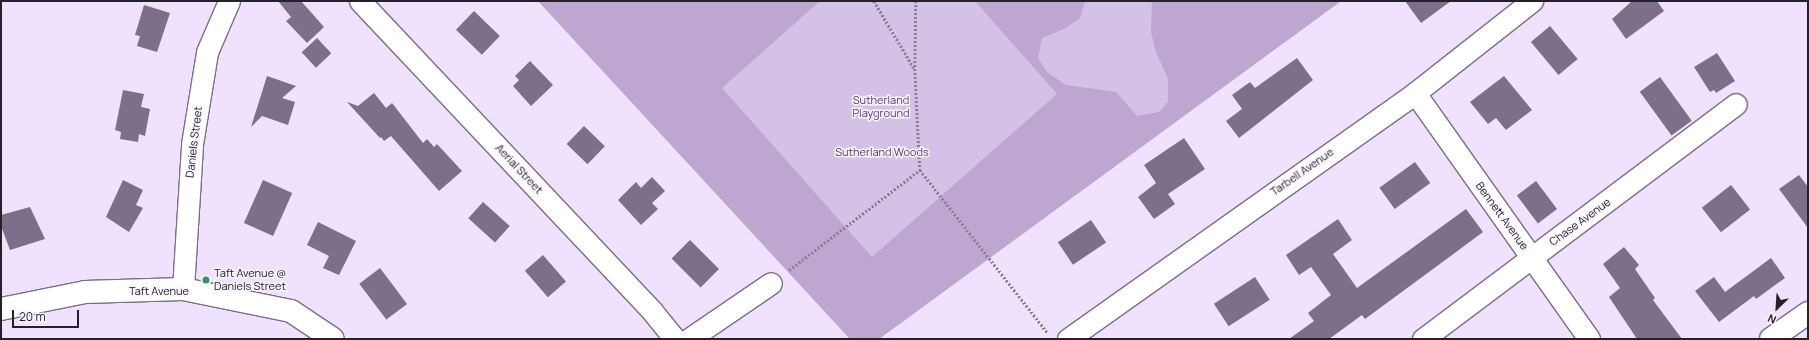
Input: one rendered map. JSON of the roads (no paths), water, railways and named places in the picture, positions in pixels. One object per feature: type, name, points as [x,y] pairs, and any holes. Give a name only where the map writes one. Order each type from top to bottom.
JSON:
[{"type":"street","name":"Daniels Street","points":[[183,288],[192,144],[208,52],[229,1]]},
{"type":"street","name":"Aerial Street","points":[[360,1],[652,310],[675,339]]},
{"type":"street","name":"Tarbell Avenue","points":[[1068,339],[1415,92],[1532,1]]},
{"type":"street","name":"Bennett Avenue","points":[[1415,92],[1589,339]]},
{"type":"street","name":"Chase Avenue","points":[[1423,339],[1736,104]]},
{"type":"street","points":[[689,339],[771,283]]},
{"type":"street","name":"Taft Avenue","points":[[1,309],[85,292],[183,288],[291,311],[333,339]]},
{"type":"street","points":[[1772,339],[1808,313]]},
{"type":"place","name":"Taft Avenue @ Daniels Street","points":[[206,280]]},
{"type":"park label","name":"Sutherland Playground","points":[[881,107]]},
{"type":"park label","name":"Sutherland Woods","points":[[882,152]]}]
